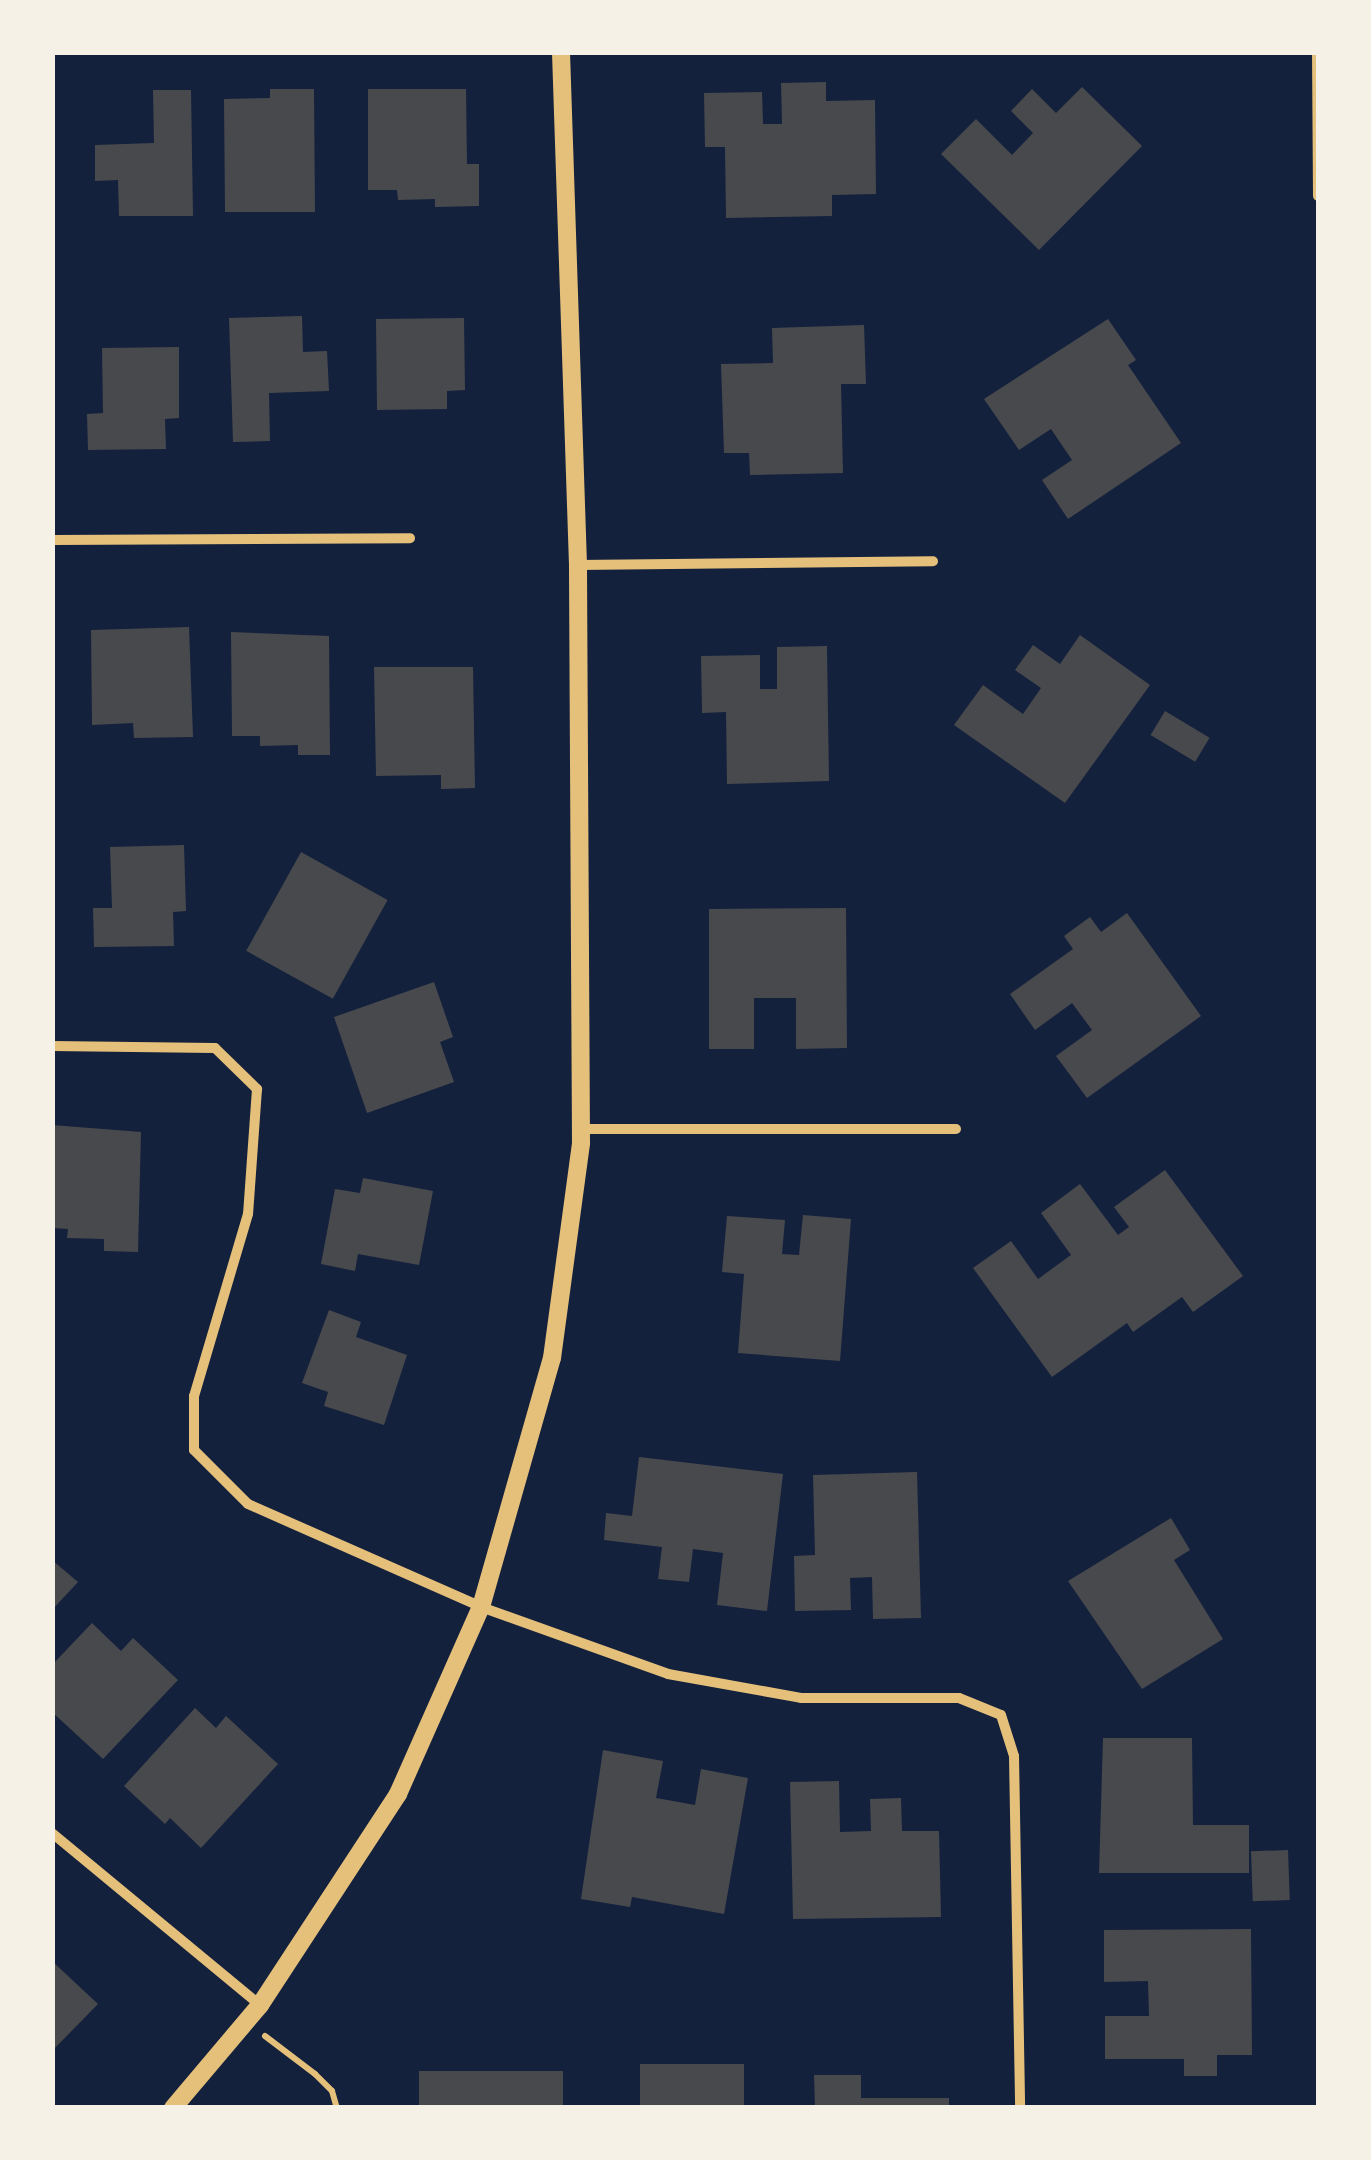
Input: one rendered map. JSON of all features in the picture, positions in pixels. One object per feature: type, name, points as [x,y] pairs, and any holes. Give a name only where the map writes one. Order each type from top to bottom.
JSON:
[{"type":"street","points":[[172,2108],[260,2005],[398,1794],[481,1607],[552,1358],[581,1129],[578,565],[561,52]]},
{"type":"street","points":[[1317,52],[1318,196]]},
{"type":"street","points":[[52,540],[410,538]]},
{"type":"street","points":[[578,565],[933,561]]},
{"type":"street","points":[[52,1046],[215,1048],[256,1090],[248,1214],[194,1396],[194,1450],[248,1504],[481,1607],[668,1674],[801,1698],[959,1698],[1001,1714],[1014,1756],[1020,2108]]},
{"type":"street","points":[[581,1129],[956,1129]]},
{"type":"street","points":[[52,1833],[260,2005]]},
{"type":"path","points":[[247,2020],[315,2074],[332,2092],[337,2108]]},
{"type":"building","points":[[826,82],[826,101],[875,100],[876,194],[832,195],[832,216],[726,218],[725,147],[705,147],[704,93],[762,92],[763,124],[782,124],[781,83]]},
{"type":"building","points":[[1082,87],[1142,146],[1039,250],[941,154],[976,119],[1012,155],[1033,133],[1011,111],[1032,89],[1056,113]]},
{"type":"building","points":[[270,89],[314,89],[315,212],[225,212],[224,99],[270,98]]},
{"type":"building","points":[[368,89],[466,89],[467,164],[479,164],[479,206],[435,207],[435,199],[398,200],[397,190],[368,190]]},
{"type":"building","points":[[153,90],[191,90],[193,216],[119,216],[118,180],[95,181],[95,145],[154,143]]},
{"type":"building","points":[[302,316],[303,352],[327,351],[329,391],[269,393],[270,441],[233,442],[229,318]]},
{"type":"building","points":[[464,318],[465,390],[447,391],[447,409],[377,410],[376,319]]},
{"type":"building","points":[[1108,319],[1136,360],[1128,365],[1181,443],[1068,519],[1042,480],[1072,460],[1051,429],[1019,450],[984,399]]},
{"type":"building","points":[[864,325],[866,384],[841,384],[843,473],[750,475],[749,453],[724,453],[721,364],[773,363],[772,328]]},
{"type":"building","points":[[179,347],[179,418],[165,419],[166,449],[88,450],[87,414],[103,413],[102,348]]},
{"type":"building","points":[[189,627],[193,737],[134,738],[133,723],[92,725],[91,630]]},
{"type":"building","points":[[231,632],[329,636],[330,755],[298,755],[298,745],[260,746],[260,736],[232,736]]},
{"type":"building","points":[[1080,635],[1150,685],[1065,803],[954,725],[983,685],[1023,714],[1041,688],[1015,670],[1033,645],[1060,664]]},
{"type":"building","points":[[827,646],[829,781],[727,784],[726,712],[702,713],[701,656],[760,655],[760,689],[777,689],[777,647]]},
{"type":"building","points":[[374,667],[473,667],[475,788],[441,789],[441,775],[376,776]]},
{"type":"building","points":[[1165,711],[1210,738],[1195,762],[1151,735]]},
{"type":"building","points":[[184,845],[186,911],[173,912],[174,946],[94,947],[93,908],[112,908],[110,847]]},
{"type":"building","points":[[301,852],[388,900],[333,999],[246,951]]},
{"type":"building","points":[[846,908],[847,1048],[796,1049],[796,998],[754,998],[754,1049],[709,1049],[709,909]]},
{"type":"building","points":[[1127,913],[1201,1016],[1087,1098],[1056,1056],[1092,1030],[1072,1003],[1035,1030],[1010,994],[1073,949],[1064,936],[1090,917],[1101,932]]},
{"type":"building","points":[[434,982],[453,1037],[440,1042],[454,1082],[367,1113],[334,1017]]},
{"type":"building","points":[[52,1125],[141,1132],[138,1252],[104,1251],[104,1239],[67,1238],[68,1229],[52,1228]]},
{"type":"building","points":[[1165,1170],[1243,1276],[1193,1312],[1182,1297],[1133,1332],[1127,1323],[1052,1377],[973,1268],[1011,1241],[1038,1279],[1071,1255],[1041,1213],[1080,1184],[1118,1235],[1129,1227],[1114,1207]]},
{"type":"building","points":[[363,1178],[433,1191],[419,1265],[358,1254],[355,1271],[321,1264],[335,1189],[360,1193]]},
{"type":"building","points":[[803,1215],[851,1219],[840,1361],[738,1353],[744,1274],[722,1272],[727,1216],[785,1220],[782,1254],[799,1255]]},
{"type":"building","points":[[329,1310],[361,1322],[356,1337],[407,1355],[384,1425],[324,1406],[328,1392],[302,1383]]},
{"type":"building","points":[[639,1457],[783,1474],[767,1611],[717,1605],[723,1553],[693,1549],[689,1582],[658,1579],[662,1547],[604,1540],[606,1513],[632,1516]]},
{"type":"building","points":[[917,1472],[921,1618],[873,1619],[872,1577],[850,1578],[851,1610],[795,1611],[794,1556],[815,1555],[813,1475]]},
{"type":"building","points":[[1171,1518],[1190,1550],[1174,1560],[1223,1639],[1142,1689],[1068,1581]]},
{"type":"building","points":[[52,1560],[78,1582],[52,1610]]},
{"type":"building","points":[[92,1623],[121,1651],[133,1638],[178,1680],[103,1759],[52,1712],[52,1665]]},
{"type":"building","points":[[195,1708],[216,1728],[226,1716],[278,1764],[201,1848],[170,1818],[165,1824],[124,1786]]},
{"type":"building","points":[[1103,1738],[1192,1738],[1193,1825],[1249,1825],[1249,1873],[1099,1873]]},
{"type":"building","points":[[603,1750],[663,1761],[656,1798],[695,1805],[701,1769],[748,1778],[724,1914],[632,1897],[630,1907],[581,1899]]},
{"type":"building","points":[[839,1781],[840,1832],[871,1831],[870,1799],[901,1798],[902,1831],[939,1831],[941,1917],[793,1919],[790,1782]]},
{"type":"building","points":[[1288,1850],[1290,1900],[1253,1901],[1251,1851]]},
{"type":"building","points":[[1251,1929],[1252,2055],[1217,2055],[1217,2076],[1184,2076],[1184,2059],[1105,2059],[1105,2016],[1149,2016],[1148,1981],[1104,1982],[1104,1930]]},
{"type":"building","points":[[52,1961],[98,2004],[52,2051]]},
{"type":"building","points":[[640,2064],[744,2064],[744,2108],[640,2108]]},
{"type":"building","points":[[419,2071],[563,2071],[563,2108],[419,2108]]},
{"type":"building","points":[[814,2075],[861,2075],[861,2098],[949,2098],[949,2108],[815,2108]]}]
